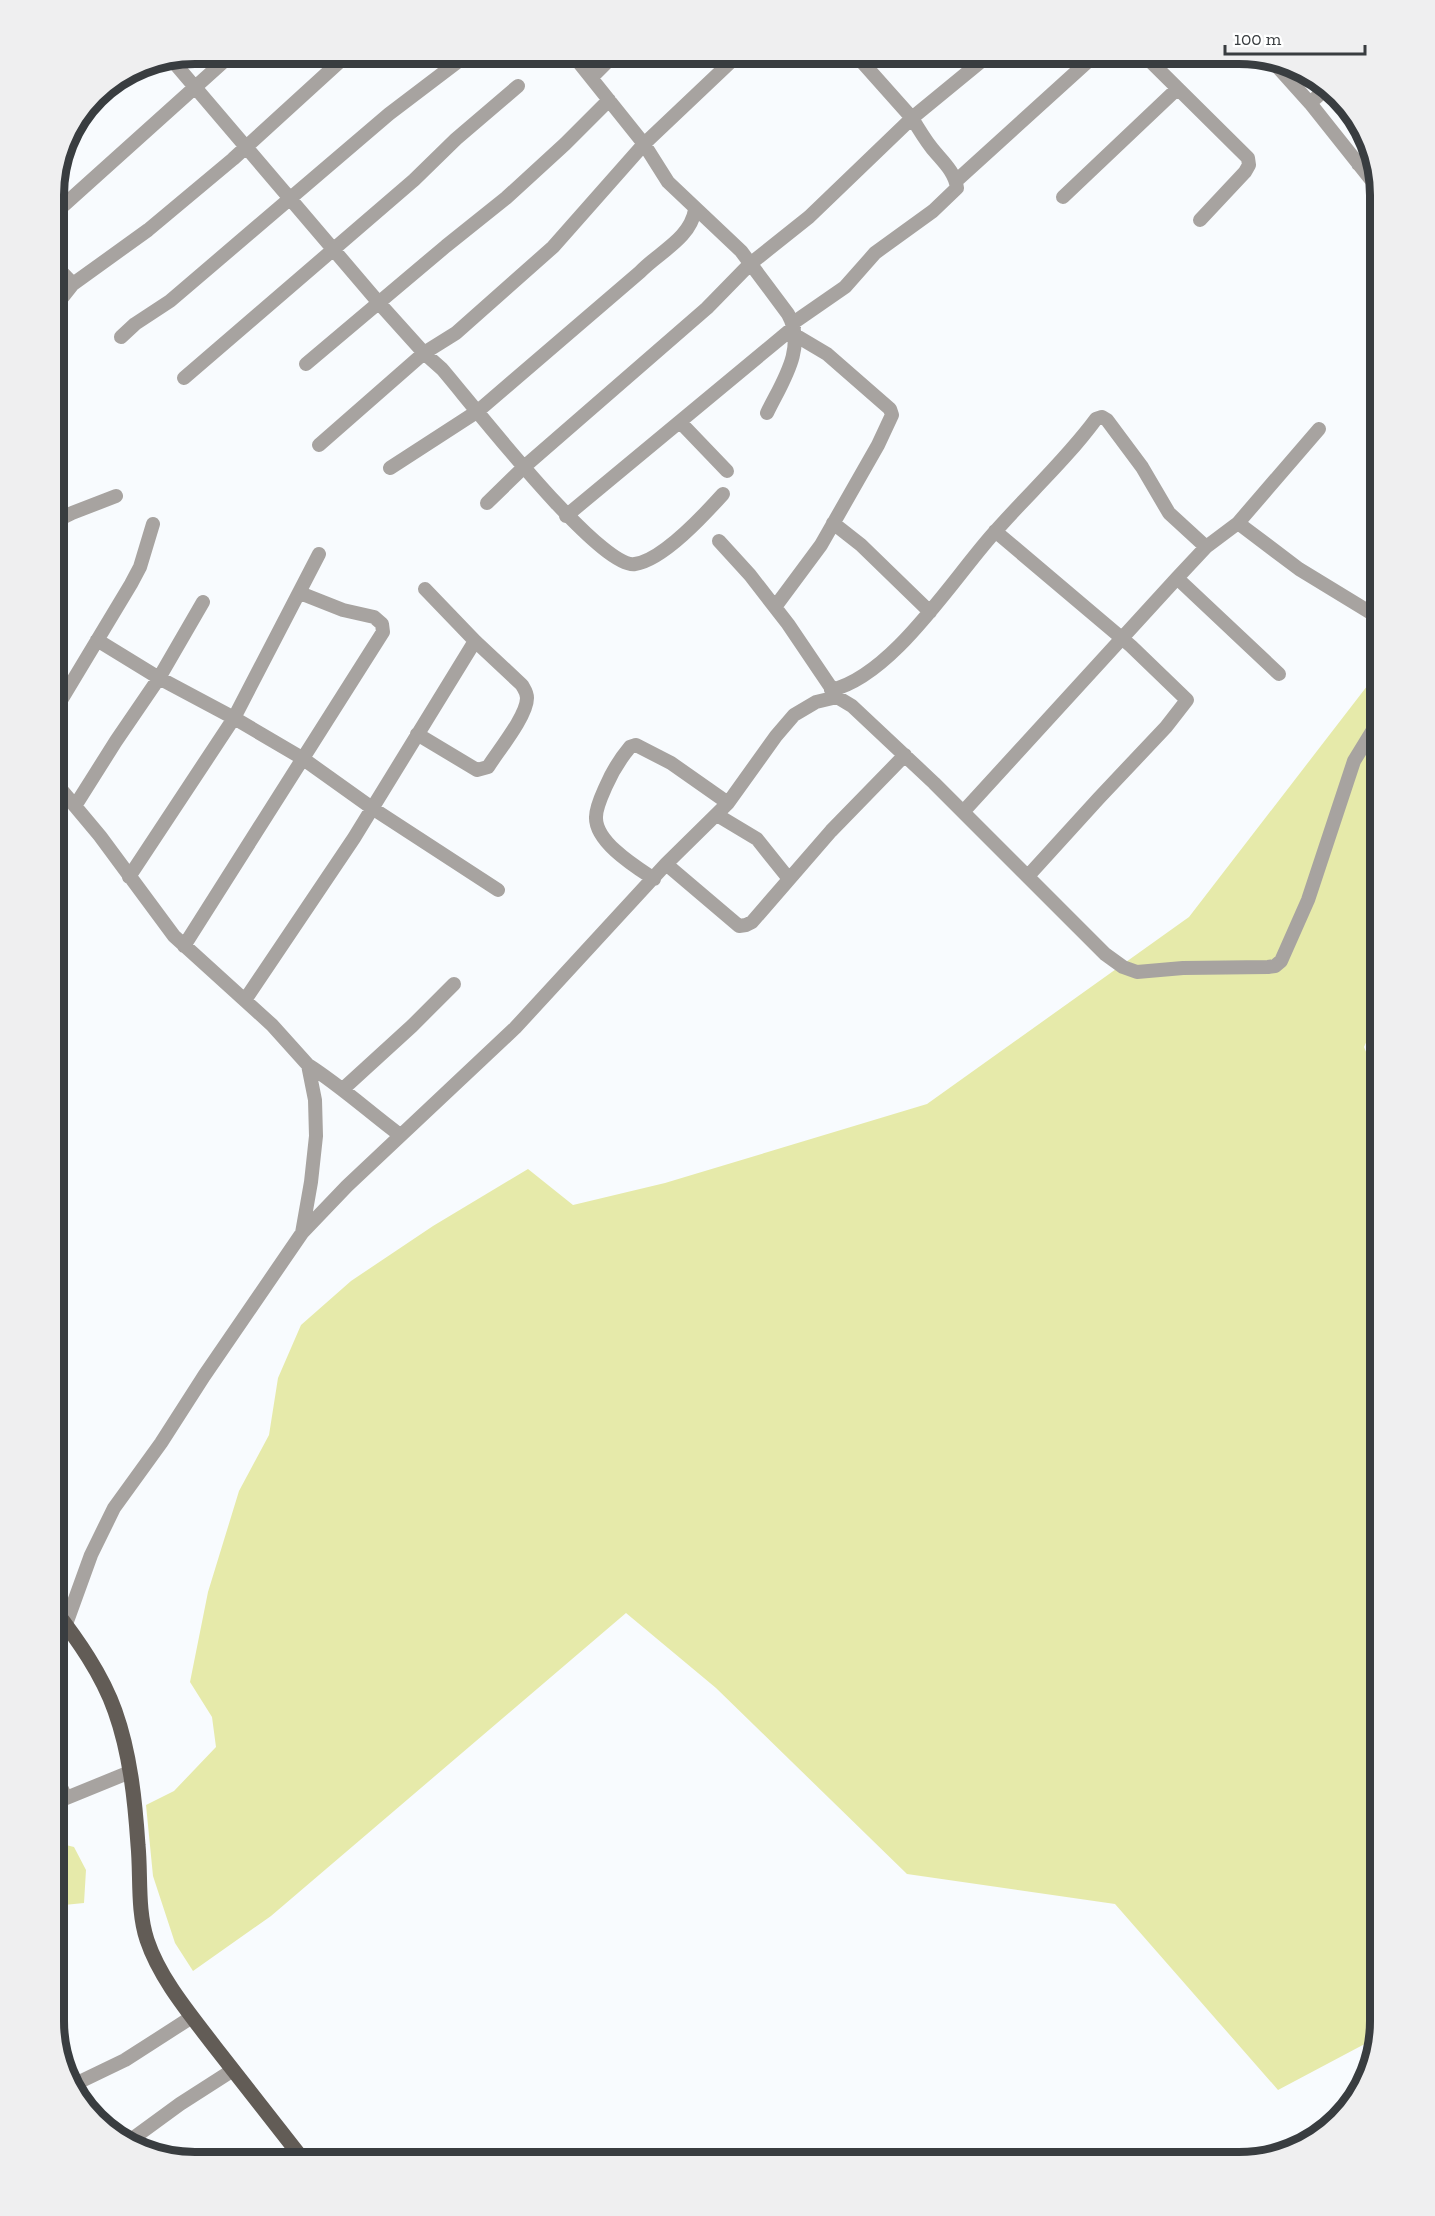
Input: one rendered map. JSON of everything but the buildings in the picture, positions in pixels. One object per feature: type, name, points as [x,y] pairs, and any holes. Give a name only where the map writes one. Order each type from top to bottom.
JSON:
[{"type":"main road","points":[[66,1624],[96,1672],[114,1709],[130,1772],[142,1908],[147,1938],[169,1984],[192,2017],[296,2151]]},
{"type":"street","points":[[65,204],[220,65]]},
{"type":"street","points":[[65,294],[73,284],[132,243],[247,147],[336,65]]},
{"type":"street","points":[[121,337],[135,324],[170,301],[389,114],[454,65]]},
{"type":"street","points":[[582,65],[644,144],[668,182],[741,251],[780,301],[794,328],[796,349],[767,413]]},
{"type":"street","points":[[592,77],[604,65]]},
{"type":"street","points":[[319,445],[424,353],[456,333],[553,247],[644,144],[727,65]]},
{"type":"street","points":[[566,516],[845,287],[875,253],[933,211],[957,188],[949,167],[912,118],[866,65]]},
{"type":"street","points":[[487,503],[524,467],[706,308],[750,264],[809,217],[912,118],[977,65]]},
{"type":"street","points":[[956,181],[1084,65]]},
{"type":"street","points":[[1154,65],[1248,158],[1249,165],[1245,172],[1200,220]]},
{"type":"street","points":[[177,66],[379,303],[424,353],[442,369],[566,516],[598,544],[628,564],[635,564],[663,550],[685,533],[723,494]]},
{"type":"street","points":[[1281,71],[1310,103],[1369,177]]},
{"type":"street","points":[[184,378],[518,86]]},
{"type":"street","points":[[1063,197],[1177,89]]},
{"type":"street","points":[[1310,103],[1321,93]]},
{"type":"street","points":[[306,364],[531,176],[609,100]]},
{"type":"street","points":[[1358,164],[1365,158]]},
{"type":"street","points":[[390,468],[478,411],[640,272],[652,258],[684,235],[693,222],[696,210]]},
{"type":"street","points":[[65,276],[73,284]]},
{"type":"street","points":[[775,607],[821,545],[878,445],[892,414],[827,354],[794,328]]},
{"type":"street","points":[[66,1624],[91,1555],[114,1508],[161,1443],[302,1233],[400,1135],[458,1084],[515,1028],[666,864],[728,803],[776,736],[794,715],[858,679],[883,660],[930,612],[995,531],[1070,453],[1096,418],[1101,417],[1107,420],[1125,443],[1174,520],[1206,548]]},
{"type":"street","points":[[680,422],[727,471]]},
{"type":"street","points":[[963,812],[1177,578],[1206,548],[1238,523],[1319,429]]},
{"type":"street","points":[[65,517],[116,496]]},
{"type":"street","points":[[833,523],[850,535],[930,612]]},
{"type":"street","points":[[1238,523],[1307,574],[1370,612]]},
{"type":"street","points":[[65,694],[140,567],[153,524]]},
{"type":"street","points":[[995,531],[1122,639],[1186,698],[1186,703],[1029,876]]},
{"type":"street","points":[[719,541],[788,624],[834,693],[905,755],[1105,954],[1129,971],[1275,966],[1286,954],[1308,900],[1354,761],[1370,735]]},
{"type":"street","points":[[129,877],[234,718],[319,554]]},
{"type":"street","points":[[1177,578],[1279,674]]},
{"type":"street","points":[[417,734],[477,770],[482,770],[488,767],[519,718],[525,707],[526,693],[522,685],[425,590]]},
{"type":"street","points":[[184,946],[383,632],[382,624],[374,617],[343,610],[300,593]]},
{"type":"street","points":[[75,806],[159,678],[203,602]]},
{"type":"street","points":[[97,640],[159,678],[303,758],[372,808],[498,890]]},
{"type":"street","points":[[245,1000],[289,937],[372,808],[475,641]]},
{"type":"street","points":[[654,879],[628,861],[608,843],[598,829],[596,817],[601,798],[612,774],[630,747],[636,745],[671,763],[728,803]]},
{"type":"street","points":[[666,864],[739,926],[746,926],[752,922],[831,831],[905,755]]},
{"type":"street","points":[[65,794],[184,946],[272,1025],[308,1065],[400,1135]]},
{"type":"street","points":[[717,815],[757,839],[789,879]]},
{"type":"street","points":[[342,1089],[412,1026],[454,984]]},
{"type":"street","points":[[302,1233],[316,1136],[315,1100],[308,1065]]},
{"type":"street","points":[[64,1799],[130,1772]]},
{"type":"street","points":[[80,2082],[125,2060],[192,2017]]},
{"type":"street","points":[[135,2137],[232,2070]]},
{"type":"green space","points":[[1370,682],[1370,1034],[1364,1047],[1370,1061],[1369,2042],[1278,2090],[1115,1904],[907,1874],[716,1688],[626,1613],[271,1916],[193,1971],[175,1943],[153,1876],[146,1805],[174,1791],[216,1747],[212,1717],[190,1682],[208,1592],[239,1491],[269,1435],[278,1378],[301,1325],[351,1281],[433,1226],[528,1169],[573,1205],[665,1183],[927,1104],[1189,917]]},
{"type":"green space","points":[[64,1846],[74,1847],[86,1870],[84,1903],[64,1905]]}]
